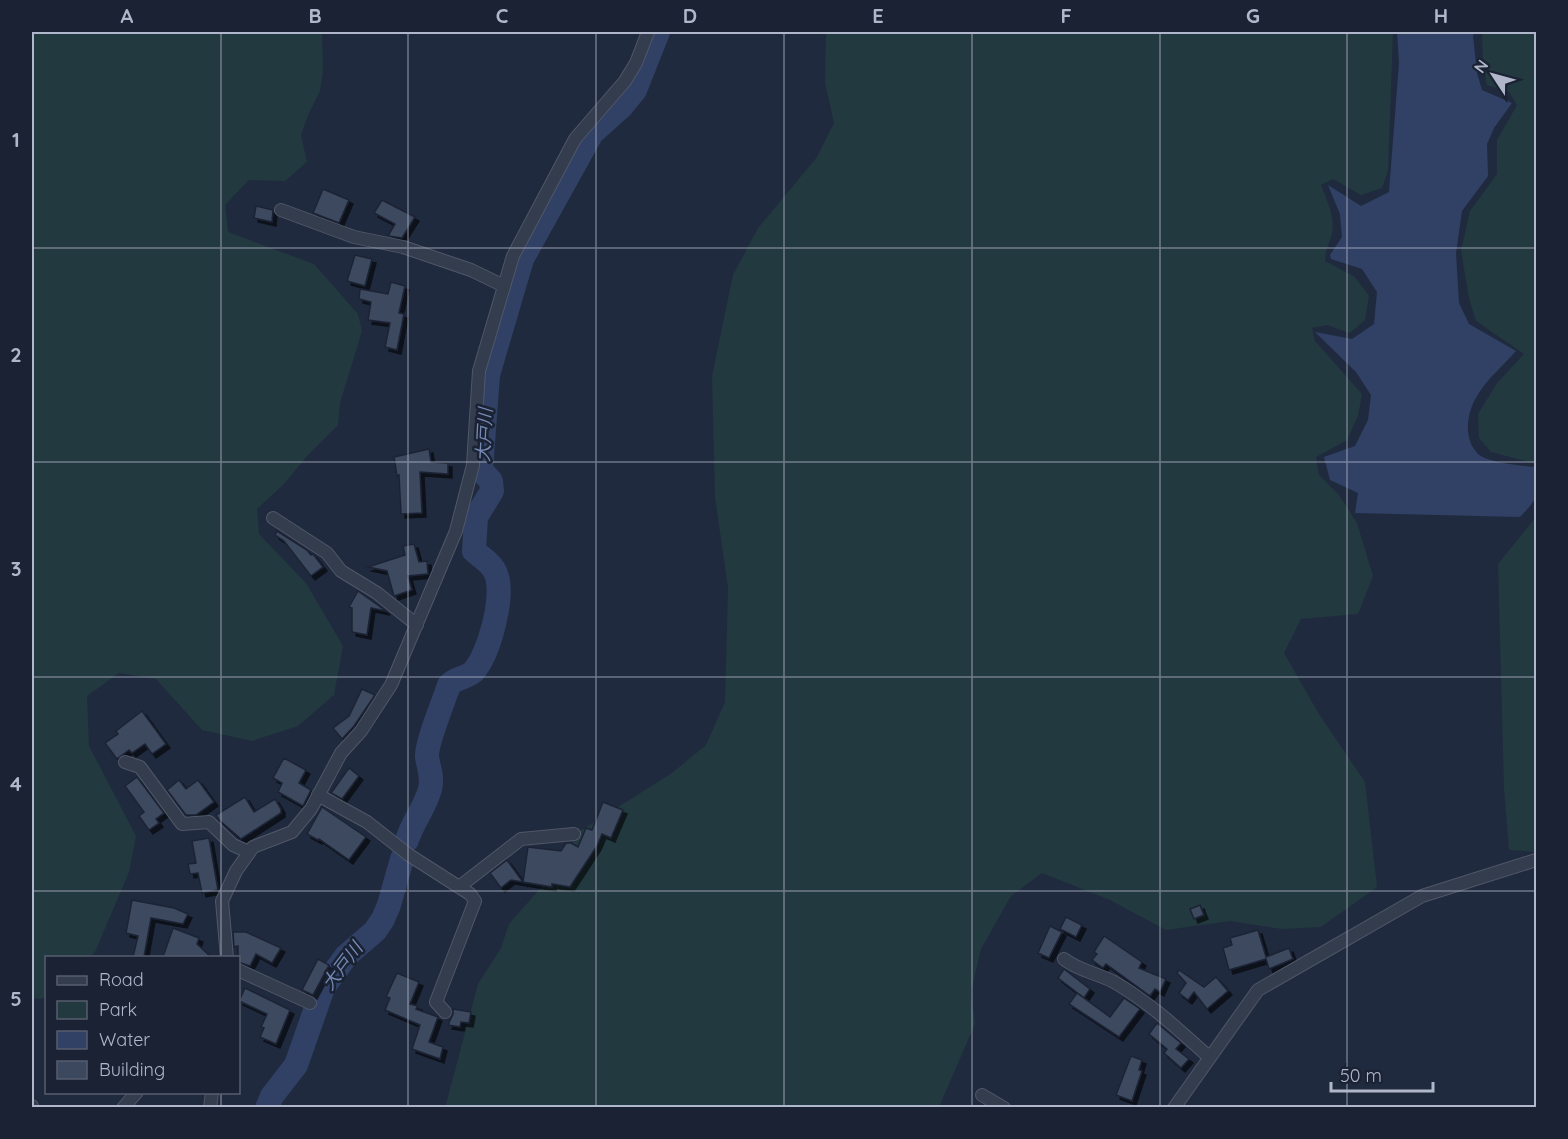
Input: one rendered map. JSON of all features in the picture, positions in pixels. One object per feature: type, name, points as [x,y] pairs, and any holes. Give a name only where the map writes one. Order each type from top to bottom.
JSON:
[{"type":"street","points":[[227,956],[222,901],[236,872],[253,847],[292,832],[311,809],[341,753],[361,731],[391,685],[456,531],[473,465],[479,371],[513,256],[575,139],[625,81],[636,63],[648,32]]},
{"type":"street","points":[[281,210],[354,237],[403,247],[471,270],[504,286]]},
{"type":"street","points":[[273,518],[327,553],[341,571],[377,593],[417,626]]},
{"type":"street","points":[[125,762],[140,767],[182,824],[209,822],[233,845],[249,852]]},
{"type":"street","points":[[318,795],[367,822],[409,855],[470,894],[475,901],[436,1002],[445,1012]]},
{"type":"street","points":[[459,887],[520,839],[574,834]]},
{"type":"street","points":[[1174,1107],[1258,990],[1422,896],[1536,860]]},
{"type":"street","points":[[1064,959],[1077,969],[1096,973],[1116,983],[1166,1018],[1209,1057]]},
{"type":"street","points":[[240,971],[310,1003]]},
{"type":"street","points":[[123,1107],[135,1094]]},
{"type":"street","points":[[982,1095],[1004,1107]]},
{"type":"green space","points":[[32,32],[322,32],[323,70],[320,91],[301,135],[307,162],[285,181],[249,180],[225,205],[228,232],[314,264],[358,314],[362,331],[340,403],[338,425],[308,455],[283,485],[257,509],[259,534],[306,583],[343,646],[334,695],[298,726],[252,741],[202,730],[156,679],[119,673],[87,696],[89,746],[136,836],[129,872],[95,952],[90,956],[45,956],[45,996],[42,999],[32,998]]},
{"type":"green space","points":[[826,32],[1393,32],[1388,171],[1382,188],[1361,195],[1333,179],[1321,185],[1332,221],[1332,233],[1325,261],[1355,277],[1369,296],[1365,320],[1350,333],[1327,325],[1312,328],[1315,341],[1362,394],[1358,416],[1347,440],[1316,457],[1319,475],[1339,495],[1357,523],[1373,576],[1358,614],[1301,619],[1284,653],[1319,714],[1365,782],[1377,887],[1321,927],[1282,929],[1230,921],[1166,930],[1110,900],[1042,873],[1011,896],[981,949],[971,991],[975,1024],[939,1107],[445,1108],[478,984],[501,948],[509,924],[550,877],[580,831],[672,773],[706,745],[725,702],[728,588],[715,497],[712,376],[733,275],[758,228],[817,157],[834,123],[825,83]]},
{"type":"green space","points":[[1482,32],[1536,32],[1536,464],[1491,452],[1479,438],[1478,414],[1497,383],[1524,354],[1476,321],[1469,298],[1461,251],[1470,211],[1497,174],[1497,140],[1517,105],[1509,92],[1487,85],[1483,65]]},
{"type":"green space","points":[[1536,517],[1535,852],[1509,850],[1504,788],[1498,564]]},
{"type":"water","points":[[1397,32],[1475,32],[1473,36],[1477,73],[1482,90],[1512,103],[1494,128],[1487,144],[1488,176],[1462,211],[1456,253],[1459,303],[1469,324],[1516,351],[1487,382],[1475,400],[1469,416],[1468,432],[1473,447],[1483,457],[1506,464],[1536,467],[1536,495],[1520,517],[1355,513],[1358,493],[1330,480],[1324,457],[1355,446],[1368,420],[1371,395],[1356,372],[1315,332],[1352,339],[1374,324],[1377,292],[1362,269],[1331,259],[1330,255],[1342,237],[1340,214],[1328,185],[1361,206],[1389,192],[1399,63]]},
{"type":"building","points":[[323,189],[349,200],[339,223],[313,213]]},
{"type":"building","points":[[382,200],[415,217],[402,238],[388,236],[395,224],[374,213]]},
{"type":"building","points":[[256,206],[273,210],[272,222],[254,218]]},
{"type":"building","points":[[355,255],[372,259],[365,286],[347,281]]},
{"type":"building","points":[[391,282],[405,286],[399,313],[404,314],[397,350],[385,347],[390,323],[368,320],[371,302],[359,299],[360,289],[388,294]]},
{"type":"building","points":[[429,449],[431,462],[448,463],[448,474],[420,472],[422,513],[401,514],[399,475],[397,476],[394,457]]},
{"type":"building","points":[[277,531],[311,555],[313,554],[323,567],[311,576],[284,541],[275,535]]},
{"type":"building","points":[[414,544],[419,562],[427,561],[428,574],[408,576],[412,590],[394,596],[387,571],[368,567],[405,555],[403,546]]},
{"type":"building","points":[[358,591],[386,611],[371,608],[367,635],[352,632],[352,608],[349,607]]},
{"type":"building","points":[[362,689],[375,695],[354,726],[342,739],[333,728],[349,716]]},
{"type":"building","points":[[142,711],[166,744],[152,754],[145,744],[132,753],[129,750],[117,759],[105,743],[118,734],[116,731]]},
{"type":"building","points":[[284,758],[306,770],[299,783],[311,790],[303,806],[278,792],[282,783],[273,778]]},
{"type":"building","points":[[349,768],[359,776],[342,799],[331,793]]},
{"type":"building","points":[[137,777],[164,813],[156,819],[159,823],[149,830],[139,816],[144,812],[125,786]]},
{"type":"building","points":[[179,780],[186,789],[198,780],[214,802],[196,815],[186,815],[167,790]]},
{"type":"building","points":[[245,797],[254,812],[275,799],[281,813],[241,839],[216,815]]},
{"type":"building","points":[[603,802],[623,810],[611,838],[602,834],[597,846],[570,887],[552,884],[552,887],[511,880],[501,888],[490,873],[507,860],[523,882],[528,847],[561,851],[566,843],[571,843],[578,847],[586,828],[592,830]]},
{"type":"building","points":[[322,807],[366,837],[349,860],[319,839],[307,834]]},
{"type":"building","points":[[209,838],[218,890],[202,893],[198,873],[190,874],[188,864],[196,863],[192,841]]},
{"type":"building","points":[[132,900],[174,908],[188,914],[183,924],[151,918],[144,956],[133,956],[138,936],[126,933]]},
{"type":"building","points":[[1200,905],[1204,915],[1194,919],[1190,909]]},
{"type":"building","points":[[1066,917],[1082,925],[1076,937],[1060,929]]},
{"type":"building","points":[[1050,926],[1062,932],[1049,958],[1038,953]]},
{"type":"building","points":[[173,928],[199,938],[197,944],[210,956],[163,956]]},
{"type":"building","points":[[1258,930],[1266,957],[1289,948],[1293,959],[1269,969],[1266,959],[1229,970],[1223,948],[1232,945],[1230,938]]},
{"type":"building","points":[[233,932],[246,932],[281,948],[272,963],[256,954],[250,966],[240,963],[238,946],[234,947]]},
{"type":"building","points":[[1104,936],[1142,962],[1139,968],[1166,979],[1160,992],[1155,989],[1150,996],[1106,964],[1103,968],[1092,960]]},
{"type":"building","points":[[318,959],[329,965],[313,995],[302,990]]},
{"type":"building","points":[[1064,969],[1090,989],[1084,998],[1058,978]]},
{"type":"building","points":[[1179,970],[1204,987],[1216,977],[1228,991],[1207,1009],[1194,992],[1188,1000],[1179,993],[1186,983],[1177,973]]},
{"type":"building","points":[[397,973],[419,982],[410,1004],[418,1006],[416,1009],[438,1017],[429,1042],[443,1047],[440,1059],[412,1049],[420,1025],[385,1010],[390,998],[386,997]]},
{"type":"building","points":[[245,988],[290,1010],[276,1044],[260,1037],[264,1028],[261,1027],[267,1014],[240,1001]]},
{"type":"building","points":[[1077,993],[1110,1017],[1124,998],[1140,1009],[1119,1037],[1069,1004]]},
{"type":"building","points":[[453,1009],[471,1012],[469,1023],[461,1022],[460,1027],[448,1025]]},
{"type":"building","points":[[1157,1023],[1181,1043],[1176,1049],[1189,1059],[1181,1068],[1164,1053],[1167,1049],[1149,1034]]},
{"type":"building","points":[[1131,1056],[1142,1060],[1139,1070],[1142,1071],[1132,1101],[1116,1095]]},
{"type":"waterway","name":"大戸川","points":[[407,840],[430,789],[431,777],[427,751],[449,685],[473,672],[479,664],[490,639],[497,610],[496,574],[490,564],[474,551],[476,517],[492,491],[491,481],[481,470],[488,375],[522,259],[592,133],[621,107],[635,90],[658,32]]},
{"type":"waterway","name":"大戸川","points":[[267,1108],[272,1096],[296,1065],[323,988],[346,956],[375,931],[383,919],[402,859]]}]
